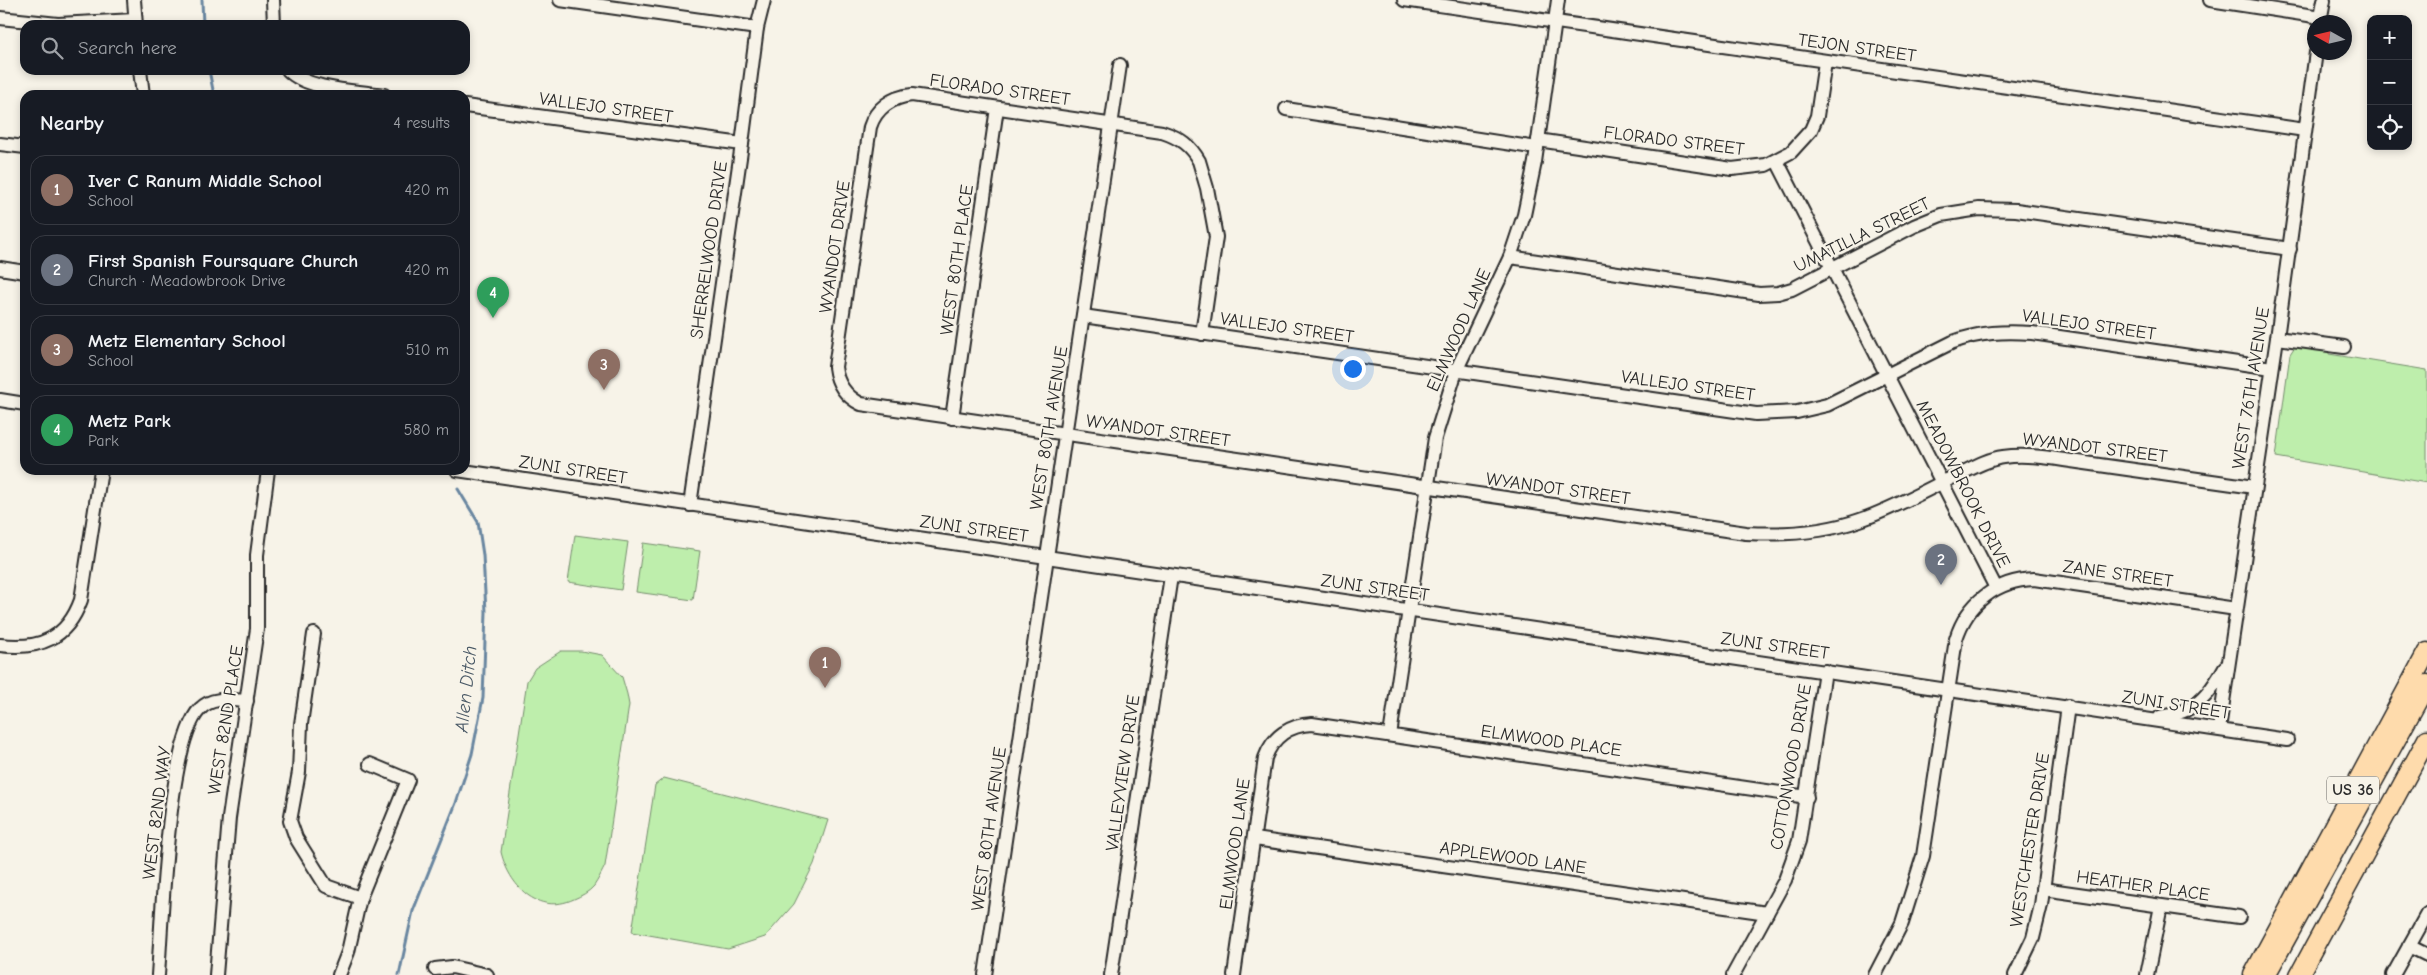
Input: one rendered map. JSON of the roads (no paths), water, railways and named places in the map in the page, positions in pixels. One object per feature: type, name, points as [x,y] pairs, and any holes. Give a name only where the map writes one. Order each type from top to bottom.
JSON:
[{"type":"highway","name":"US 36","points":[[2251,975],[2279,927],[2427,652]]},
{"type":"highway","points":[[2266,975],[2427,684]]},
{"type":"highway","name":"US 36","points":[[2299,975],[2427,739]]},
{"type":"highway","points":[[2306,975],[2366,851]]},
{"type":"street","points":[[134,0],[135,20]]},
{"type":"street","points":[[273,0],[274,20]]},
{"type":"street","points":[[560,0],[757,28]]},
{"type":"street","name":"SHERRELWOOD DRIVE","points":[[690,505],[757,28],[764,0]]},
{"type":"street","name":"TEJON STREET","points":[[1404,0],[2305,130]]},
{"type":"street","name":"ELMWOOD LANE","points":[[1390,735],[1426,488],[1437,430],[1456,371],[1510,257],[1524,215],[1538,144],[1558,0]]},
{"type":"street","points":[[2210,0],[2307,17]]},
{"type":"street","points":[[2322,15],[2324,0]]},
{"type":"street","points":[[0,18],[20,20]]},
{"type":"street","name":"WEST 76TH AVENUE","points":[[2219,730],[2290,248],[2315,60]]},
{"type":"street","name":"FLORADO STREET","points":[[1286,109],[1732,169],[1754,168],[1777,161],[1791,152],[1811,130],[1817,116],[1825,62]]},
{"type":"street","name":"WEST 80TH AVENUE","points":[[985,975],[1120,65]]},
{"type":"street","points":[[141,75],[142,90]]},
{"type":"street","points":[[293,75],[310,83],[352,90]]},
{"type":"street","name":"FLORADO STREET","points":[[885,105],[895,99],[912,96],[1111,124]]},
{"type":"street","name":"WYANDOT DRIVE","points":[[849,396],[838,382],[836,359],[870,128],[877,113],[885,105]]},
{"type":"street","name":"VALLEJO STREET","points":[[470,107],[742,144]]},
{"type":"street","name":"WEST 80TH PLACE","points":[[952,418],[997,108]]},
{"type":"street","points":[[1111,124],[1173,135],[1186,143],[1200,161],[1216,237],[1202,334]]},
{"type":"street","points":[[0,144],[20,146]]},
{"type":"street","name":"MEADOWBROOK DRIVE","points":[[1777,161],[1888,374],[1996,588],[1980,599],[1965,616],[1956,639],[1920,864],[1902,923],[1876,975]]},
{"type":"street","name":"UMATILLA STREET","points":[[1510,257],[1766,294],[1778,293],[1792,289],[1928,220],[1979,209],[2016,210],[2290,248]]},
{"type":"street","points":[[0,268],[20,271]]},
{"type":"street","name":"VALLEJO STREET","points":[[1084,316],[1756,414],[1797,412],[1826,405],[1953,342],[1967,337],[1998,331],[2032,334],[2272,368]]},
{"type":"street","points":[[2277,338],[2344,347]]},
{"type":"street","name":"WYANDOT STREET","points":[[849,396],[869,406],[1709,529],[1779,534],[1824,529],[1857,521],[1899,504],[1994,459],[2019,456],[2064,460],[2254,487]]},
{"type":"street","points":[[0,400],[20,403]]},
{"type":"street","name":"ZUNI STREET","points":[[470,472],[1408,611],[2068,706],[2287,740]]},
{"type":"street","points":[[0,645],[26,647],[39,644],[61,631],[74,617],[81,600],[100,475]]},
{"type":"street","name":"WEST 82ND PLACE","points":[[216,975],[229,818],[257,629],[257,555],[259,526],[267,475]]},
{"type":"street","name":"VALLEYVIEW DRIVE","points":[[1111,975],[1171,576]]},
{"type":"street","name":"ZANE STREET","points":[[1996,588],[2018,580],[2034,579],[2236,609]]},
{"type":"street","points":[[314,634],[301,724],[299,772],[290,821],[296,838],[326,886],[360,898]]},
{"type":"street","points":[[2147,718],[2179,714],[2201,702],[2215,685],[2229,660]]},
{"type":"street","name":"COTTONWOOD DRIVE","points":[[1734,975],[1794,858],[1803,824],[1825,671]]},
{"type":"street","name":"WEST 82ND WAY","points":[[158,975],[169,836],[184,738],[196,714],[207,703],[223,699],[247,701]]},
{"type":"street","name":"WESTCHESTER DRIVE","points":[[2015,975],[2033,938],[2043,889],[2068,706]]},
{"type":"street","name":"ELMWOOD PLACE","points":[[1291,728],[1312,724],[1807,797]]},
{"type":"street","name":"ELMWOOD LANE","points":[[1234,975],[1255,839],[1265,758],[1274,741],[1291,728]]},
{"type":"street","points":[[339,975],[348,952],[360,898],[408,780],[370,764]]},
{"type":"street","name":"APPLEWOOD LANE","points":[[1255,839],[1767,913]]},
{"type":"street","name":"HEATHER PLACE","points":[[2043,889],[2239,917]]},
{"type":"street","points":[[2146,975],[2161,906]]},
{"type":"street","points":[[2393,975],[2427,914]]},
{"type":"street","points":[[2409,946],[2427,955]]},
{"type":"street","points":[[435,969],[452,967],[487,975]]},
{"type":"waterway","name":"Allen Ditch","points":[[202,0],[203,20]]},
{"type":"waterway","name":"Allen Ditch","points":[[210,75],[213,90]]},
{"type":"waterway","name":"Allen Ditch","points":[[399,975],[413,911],[456,803],[472,754],[483,698],[486,612],[483,555],[478,522],[458,489]]},
{"type":"place","name":"Metz Park","points":[[493,318]]},
{"type":"place","name":"Metz Elementary School","points":[[604,390]]},
{"type":"place","name":"First Spanish Foursquare Church","points":[[1941,585]]},
{"type":"place","name":"Iver C Ranum Middle School","points":[[825,688]]}]
